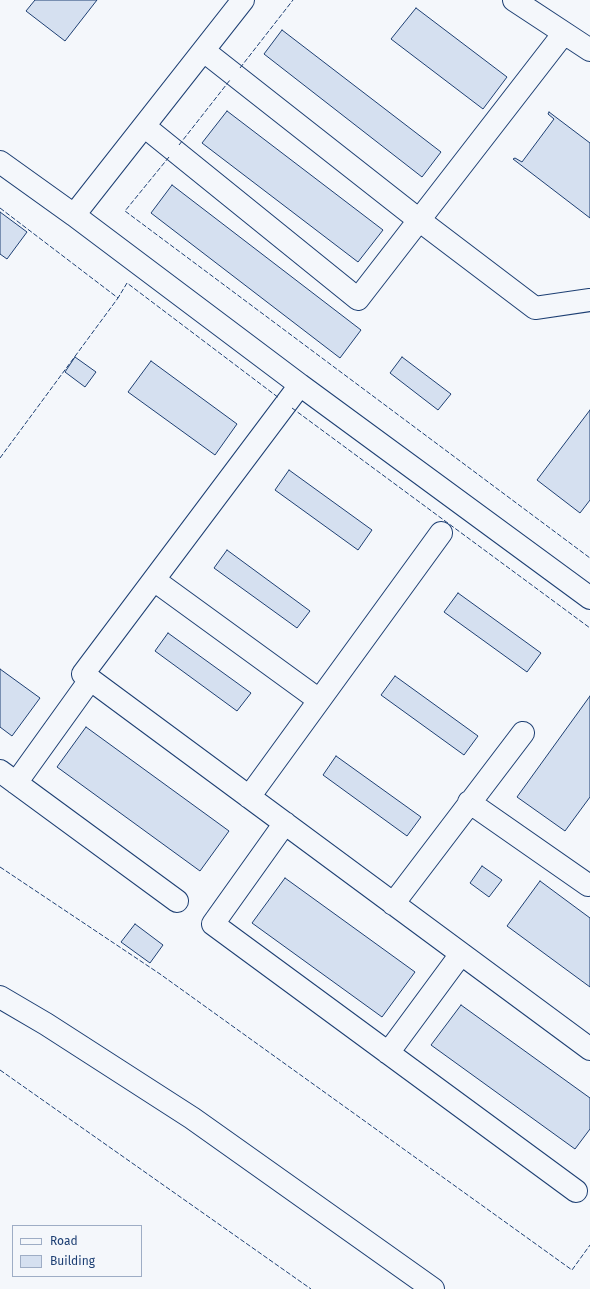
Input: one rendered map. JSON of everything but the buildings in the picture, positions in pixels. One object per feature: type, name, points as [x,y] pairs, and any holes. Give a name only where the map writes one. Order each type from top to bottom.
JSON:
[{"type":"lane","points":[[74,215],[243,0]]},
{"type":"lane","points":[[514,0],[590,50]]},
{"type":"lane","points":[[144,126],[358,299],[564,33]]},
{"type":"lane","points":[[204,50],[419,220],[535,308],[590,300]]},
{"type":"lane","points":[[0,162],[74,215],[300,385],[590,598]]},
{"type":"lane","points":[[300,385],[83,674],[590,1049]]},
{"type":"lane","points":[[249,797],[441,533]]},
{"type":"lane","points":[[154,580],[319,700]]},
{"type":"lane","points":[[90,680],[8,777],[177,901]]},
{"type":"lane","points":[[393,904],[523,732]]},
{"type":"lane","points":[[469,802],[588,885]]},
{"type":"lane","points":[[285,823],[213,924],[576,1191]]},
{"type":"lane","points":[[388,1053],[461,954]]},
{"type":"lane","points":[[0,997],[46,1024],[192,1118],[433,1289]]},
{"type":"fence","points":[[240,68],[293,0]]},
{"type":"fence","points":[[179,145],[230,80]]},
{"type":"fence","points":[[169,157],[125,211],[590,558]]},
{"type":"fence","points":[[0,208],[118,298],[127,283],[279,398]]},
{"type":"fence","points":[[0,458],[118,298]]},
{"type":"fence","points":[[292,408],[590,628]]},
{"type":"fence","points":[[0,867],[160,974],[572,1270],[590,1245]]},
{"type":"fence","points":[[0,1070],[311,1289]]}]
